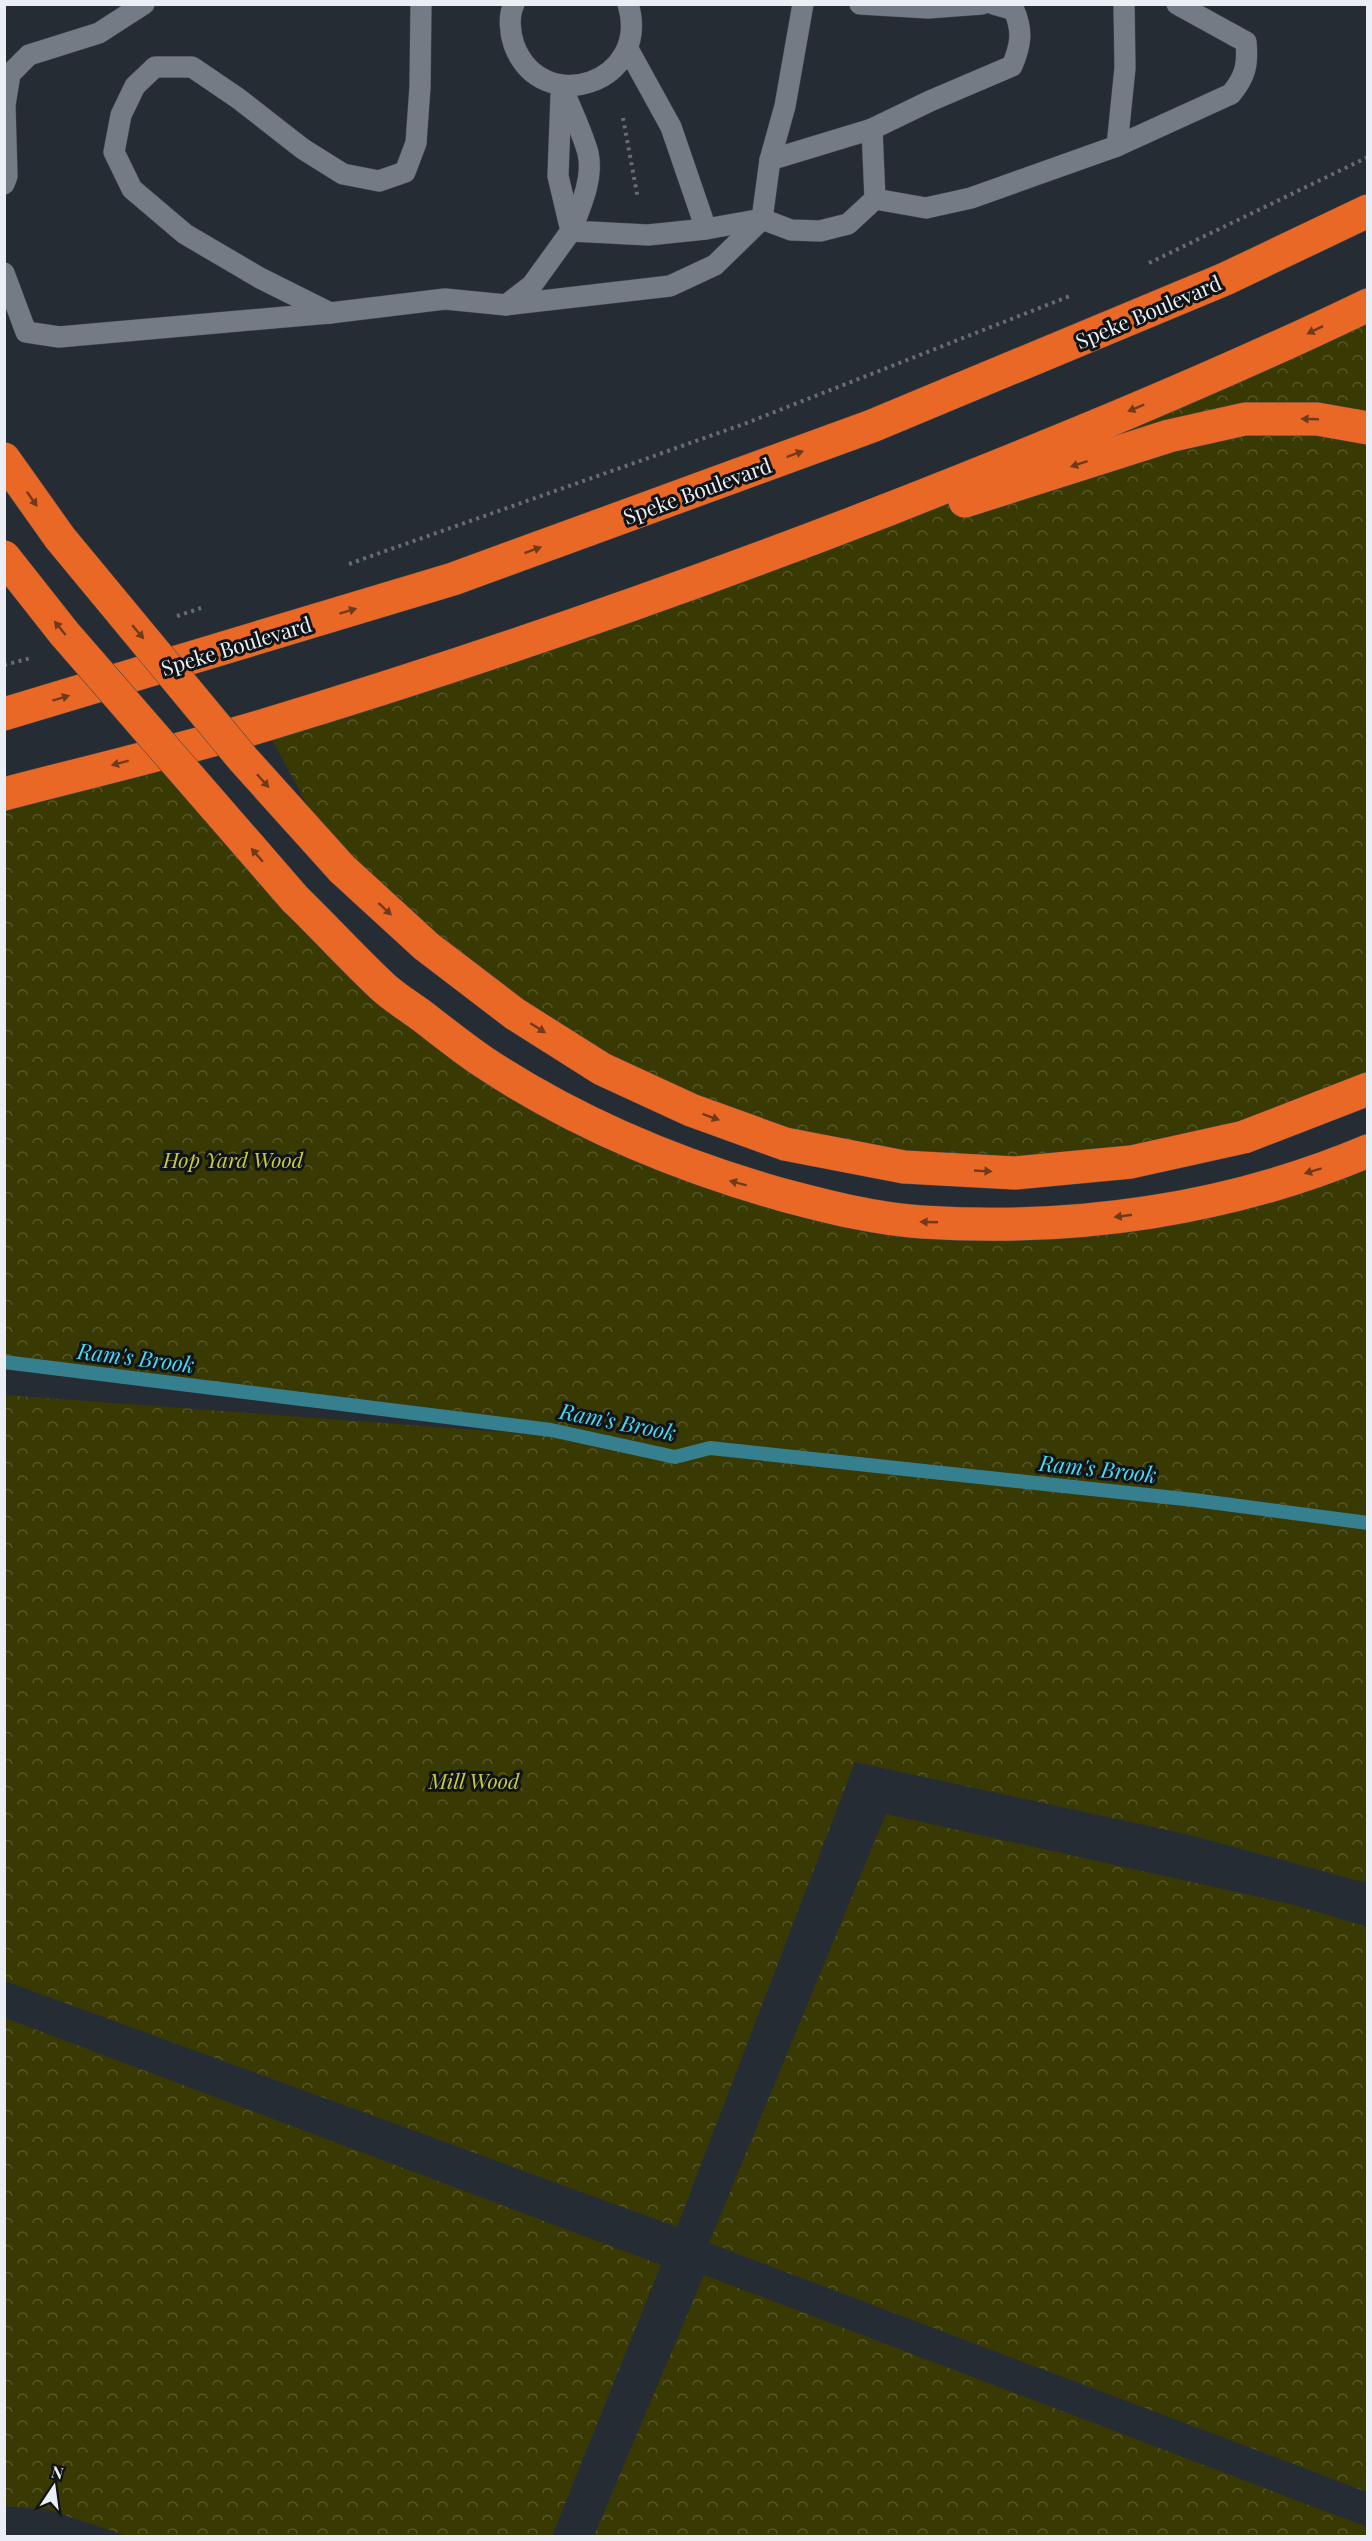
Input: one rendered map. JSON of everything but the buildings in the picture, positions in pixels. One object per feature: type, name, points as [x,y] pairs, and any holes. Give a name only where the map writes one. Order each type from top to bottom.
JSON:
[{"type":"highway","name":"Speke Boulevard","points":[[4,714],[453,579],[872,426],[1225,279],[1368,210]]},
{"type":"highway","points":[[297,714],[603,616],[810,539],[1028,454],[1290,342],[1368,305]]},
{"type":"highway","points":[[4,794],[297,714],[1169,436],[1245,419],[1317,419],[1368,428]]},
{"type":"highway","points":[[4,459],[60,538],[243,759],[342,869],[426,946],[515,1014],[602,1069],[691,1110],[785,1143],[904,1167],[1015,1173],[1131,1162],[1244,1137],[1368,1089]]},
{"type":"highway","points":[[4,557],[72,642],[296,899],[385,989],[481,1060],[552,1105],[630,1143],[722,1178],[828,1207],[920,1222],[1016,1225],[1124,1216],[1227,1197],[1334,1165],[1368,1151]]},
{"type":"lane","points":[[4,183],[7,176],[4,105],[10,74],[29,55],[99,33],[144,4]]},
{"type":"lane","points":[[330,313],[260,278],[185,234],[132,189],[114,152],[121,115],[135,86],[155,67],[192,67],[239,99],[303,149],[343,174],[379,181],[405,172],[416,143],[422,4]]},
{"type":"lane","points":[[514,4],[510,35],[519,59],[538,77],[562,86],[592,83],[622,58],[633,21],[628,4]]},
{"type":"lane","points":[[4,273],[26,332],[58,337],[330,313],[445,299],[506,305],[670,286],[715,265],[762,219],[770,160],[785,106],[803,4]]},
{"type":"lane","points":[[860,4],[927,6],[982,4]]},
{"type":"lane","points":[[770,160],[872,129],[1012,66],[1020,48],[1021,27],[1014,10],[993,4]]},
{"type":"lane","points":[[1117,147],[1125,68],[1124,4]]},
{"type":"lane","points":[[875,199],[926,207],[960,200],[1117,147],[1231,94],[1243,80],[1248,66],[1246,42],[1177,4]]},
{"type":"lane","points":[[622,58],[671,127],[706,229]]},
{"type":"lane","points":[[506,305],[532,285],[571,231],[581,206],[587,180],[588,154],[562,86]]},
{"type":"lane","points":[[562,86],[558,176],[571,231]]},
{"type":"lane","points":[[571,231],[648,235],[706,229],[762,219],[790,230],[820,231],[848,224],[875,199],[872,129]]},
{"type":"path","points":[[622,58],[621,107],[637,192],[648,235]]},
{"type":"path","points":[[1141,267],[1368,158]]},
{"type":"path","points":[[346,565],[744,424],[1075,294]]},
{"type":"path","points":[[176,616],[210,606]]},
{"type":"path","points":[[4,665],[39,656]]},
{"type":"green space","points":[[1367,305],[1368,1089],[1244,1137],[904,1167],[602,1069],[342,869],[264,725],[603,616]]},
{"type":"green space","points":[[180,767],[481,1061],[722,1178],[1027,1226],[1367,1151],[1367,1883],[1190,1835],[855,1762],[677,2227],[5,1981],[5,1395],[586,1438],[551,1430],[5,1362],[4,808]]},
{"type":"green space","points":[[886,1814],[1294,1905],[1367,1927],[1367,2492],[709,2243]]},
{"type":"green space","points":[[5,2018],[661,2265],[552,2536],[127,2536],[49,2510],[5,2506]]},
{"type":"green space","points":[[704,2275],[1367,2527],[1367,2536],[594,2536]]},
{"type":"waterway","name":"Ram's Brook","points":[[4,1362],[551,1430],[675,1457],[710,1448],[1194,1500],[1368,1523]]},
{"type":"park label","name":"Hop Yard Wood","points":[[233,1159]]},
{"type":"park label","name":"Mill Wood","points":[[474,1780]]}]
